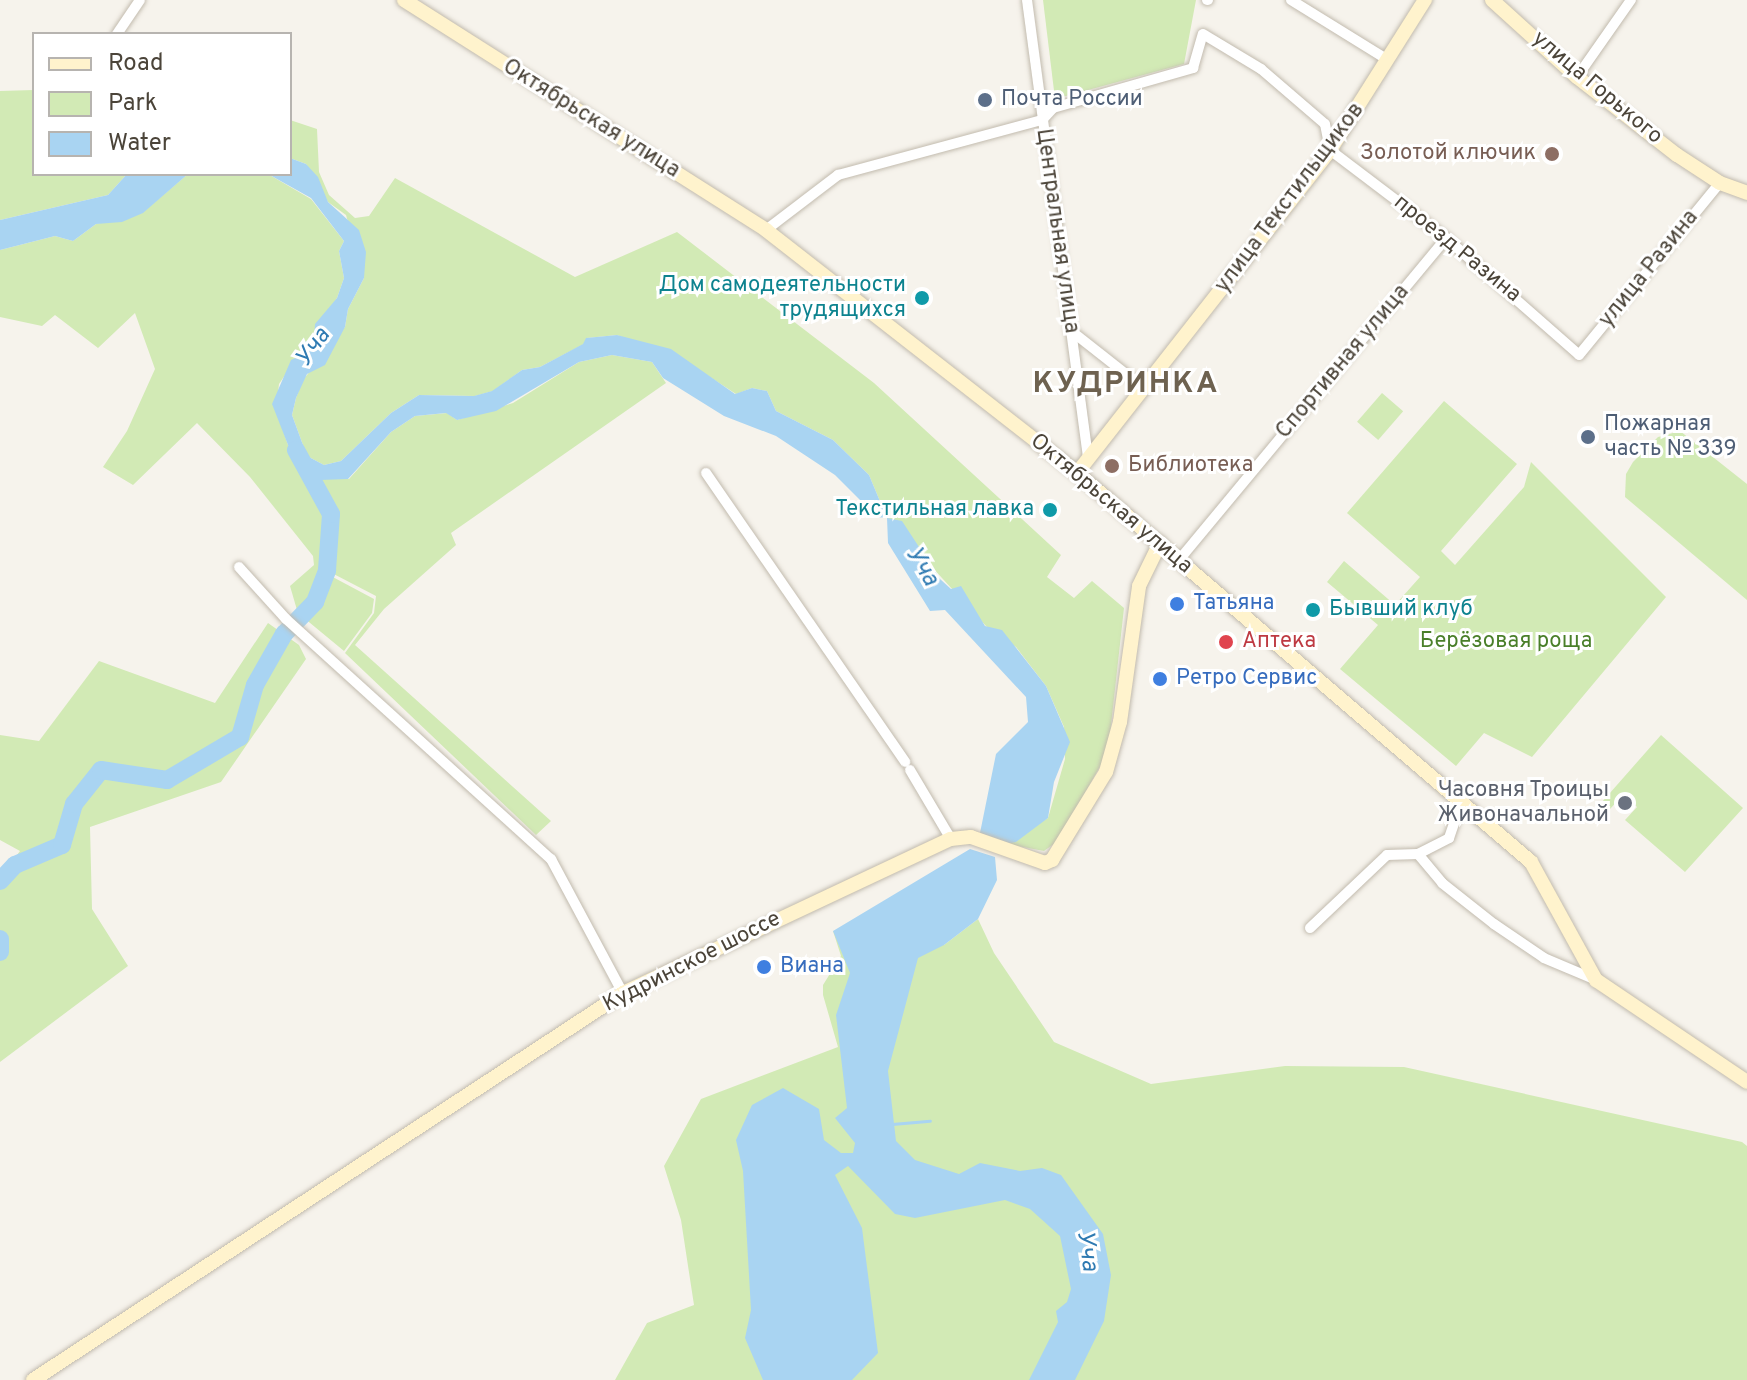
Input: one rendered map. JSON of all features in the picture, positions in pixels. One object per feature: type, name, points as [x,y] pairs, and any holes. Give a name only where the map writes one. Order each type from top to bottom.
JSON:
[{"type":"street","points":[[118,32],[140,0]]},
{"type":"street","name":"Октябрьская улица","points":[[404,0],[766,230],[1077,473],[1455,792],[1531,862],[1596,980],[1747,1082]]},
{"type":"street","name":"Центральная улица","points":[[1027,0],[1088,461]]},
{"type":"street","points":[[1291,0],[1388,60]]},
{"type":"street","name":"улица Текстильщиков","points":[[1077,473],[1330,150],[1425,0]]},
{"type":"street","name":"улица Горького","points":[[1492,0],[1577,77],[1720,183],[1745,190]]},
{"type":"street","points":[[1577,77],[1631,0]]},
{"type":"street","points":[[766,230],[838,175],[1042,120],[1053,108],[1193,68],[1203,34],[1261,69],[1325,124],[1330,150]]},
{"type":"street","name":"проезд Разина","points":[[1330,150],[1446,238],[1579,355]]},
{"type":"street","name":"улица Разина","points":[[1579,355],[1720,183]]},
{"type":"street","name":"Спортивная улица","points":[[1179,560],[1446,238]]},
{"type":"street","points":[[1070,330],[1145,389]]},
{"type":"street","points":[[706,473],[908,766],[951,839]]},
{"type":"street","name":"Кудринское шоссе","points":[[33,1380],[623,993],[951,839],[971,837],[1045,863],[1052,860],[1106,772],[1120,722],[1137,598],[1160,543]]},
{"type":"street","points":[[239,567],[286,619],[551,859],[623,993]]},
{"type":"street","points":[[1310,928],[1387,855],[1418,854],[1449,838],[1459,809],[1455,792]]},
{"type":"street","points":[[1418,854],[1442,883],[1494,924],[1544,958],[1596,980]]},
{"type":"green space","points":[[1043,0],[1196,0],[1184,64],[1055,99]]},
{"type":"green space","points":[[32,90],[32,176],[125,176],[108,195],[0,220],[0,91]]},
{"type":"green space","points":[[292,121],[317,129],[319,172],[329,195],[355,218],[369,216],[395,178],[575,277],[677,232],[874,383],[1061,555],[1047,577],[1074,598],[1092,581],[1124,608],[1108,752],[1058,841],[1044,851],[1006,844],[1048,818],[1065,759],[1064,727],[1046,686],[1016,647],[986,626],[887,518],[869,475],[833,440],[776,411],[767,391],[752,388],[736,394],[687,362],[617,335],[587,338],[584,344],[540,367],[522,370],[493,391],[475,396],[419,395],[391,413],[341,461],[324,465],[307,456],[292,415],[296,398],[303,380],[345,327],[348,309],[364,278],[346,215],[328,202],[306,164],[292,159]]},
{"type":"green space","points":[[186,176],[271,176],[311,199],[344,241],[339,251],[344,278],[337,298],[279,384],[276,410],[288,445],[327,478],[349,479],[391,432],[415,416],[447,413],[457,420],[513,403],[579,362],[612,355],[652,362],[666,383],[451,533],[456,545],[384,609],[355,645],[551,821],[536,835],[345,653],[374,613],[376,596],[326,570],[310,600],[297,610],[290,586],[314,565],[313,556],[250,477],[197,423],[133,485],[103,467],[127,431],[155,369],[135,313],[98,348],[55,315],[42,326],[0,317],[0,250],[55,236],[73,241],[96,224],[142,213]]},
{"type":"green space","points":[[1382,393],[1403,411],[1378,440],[1357,422]]},
{"type":"green space","name":"Берёзовая роща","points":[[1444,401],[1517,464],[1441,551],[1455,565],[1524,487],[1531,462],[1666,597],[1532,757],[1484,733],[1456,766],[1340,669],[1378,625],[1327,582],[1344,561],[1395,605],[1420,577],[1347,513]]},
{"type":"green space","points":[[1680,431],[1747,484],[1747,600],[1625,497],[1626,474],[1633,462],[1658,437]]},
{"type":"green space","points":[[329,575],[374,599],[372,613],[344,651],[298,613],[312,602],[317,604]]},
{"type":"green space","points":[[268,623],[299,645],[306,659],[221,782],[90,827],[92,909],[128,966],[0,1062],[0,878],[20,851],[0,840],[0,735],[39,741],[99,661],[215,703]]},
{"type":"green space","points":[[1661,735],[1743,808],[1685,872],[1625,820],[1637,807],[1623,795],[1610,809],[1602,802]]},
{"type":"green space","points":[[978,919],[994,953],[1054,1042],[1151,1084],[1285,1066],[1404,1067],[1742,1142],[1747,1146],[1747,1380],[615,1380],[647,1323],[694,1305],[681,1220],[664,1166],[701,1099],[838,1047],[823,995],[823,985],[841,956],[833,931],[944,945]]},
{"type":"water","name":"Уча","points":[[292,159],[306,164],[318,177],[328,202],[359,230],[366,252],[364,278],[348,309],[345,327],[325,365],[307,374],[296,398],[292,415],[307,456],[324,465],[341,461],[391,413],[419,395],[474,396],[492,391],[522,370],[540,367],[583,344],[586,338],[617,335],[671,349],[735,394],[752,388],[767,391],[776,411],[833,440],[869,475],[887,518],[877,517],[835,475],[776,436],[724,416],[663,378],[652,362],[612,355],[579,362],[496,411],[457,420],[446,413],[415,416],[391,432],[348,479],[320,480],[288,445],[272,404],[291,360],[300,356],[302,343],[314,338],[315,324],[337,298],[344,278],[339,251],[344,241],[311,198],[272,176],[292,176]]},
{"type":"water","points":[[125,176],[186,176],[143,213],[122,222],[96,224],[73,241],[55,236],[0,250],[0,220],[108,195]]},
{"type":"water","name":"Уча","points":[[887,518],[902,521],[940,579],[951,589],[961,586],[985,626],[1002,630],[1046,686],[1070,742],[1054,782],[1048,818],[1016,842],[1006,844],[980,833],[996,754],[1028,722],[1026,697],[945,610],[930,611],[888,543]]},
{"type":"water","name":"Уча","points":[[970,849],[995,857],[997,880],[978,919],[944,945],[918,958],[888,1071],[896,1141],[915,1160],[959,1174],[980,1163],[1020,1171],[1042,1168],[1061,1175],[1103,1234],[1111,1275],[1104,1321],[1075,1380],[1029,1380],[1058,1322],[1056,1311],[1067,1302],[1071,1289],[1060,1236],[1030,1209],[1005,1200],[915,1218],[895,1214],[848,1166],[835,1175],[862,1228],[878,1353],[852,1380],[763,1380],[745,1338],[751,1310],[743,1171],[736,1140],[752,1105],[783,1088],[819,1109],[824,1140],[841,1153],[853,1153],[855,1143],[835,1118],[847,1108],[836,1015],[850,973],[833,931]]},
{"type":"waterway","points":[[0,881],[15,865],[62,845],[74,804],[101,770],[167,780],[240,737],[255,685],[284,634],[315,602],[327,570],[331,514],[296,450]]},
{"type":"waterway","points":[[0,939],[0,952]]},
{"type":"waterway","points":[[892,1124],[930,1121]]},
{"type":"place","name":"Почта России","points":[[985,100]]},
{"type":"place","name":"Золотой ключик","points":[[1552,154]]},
{"type":"place","name":"Дом самодеятельности трудящихся","points":[[922,298]]},
{"type":"place","name":"Пожарная часть № 339","points":[[1588,437]]},
{"type":"place","name":"Библиотека","points":[[1112,466]]},
{"type":"place","name":"Текстильная лавка","points":[[1050,510]]},
{"type":"place","name":"Татьяна","points":[[1177,604]]},
{"type":"place","name":"Бывший клуб","points":[[1313,610]]},
{"type":"place","name":"Аптека","points":[[1226,642]]},
{"type":"place","name":"Ретро Сервис","points":[[1160,679]]},
{"type":"place","name":"Часовня Троицы Живоначальной","points":[[1625,803]]},
{"type":"place","name":"Виана","points":[[764,967]]},
{"type":"district","name":"КУДРИНКА","points":[[1126,385]]}]
